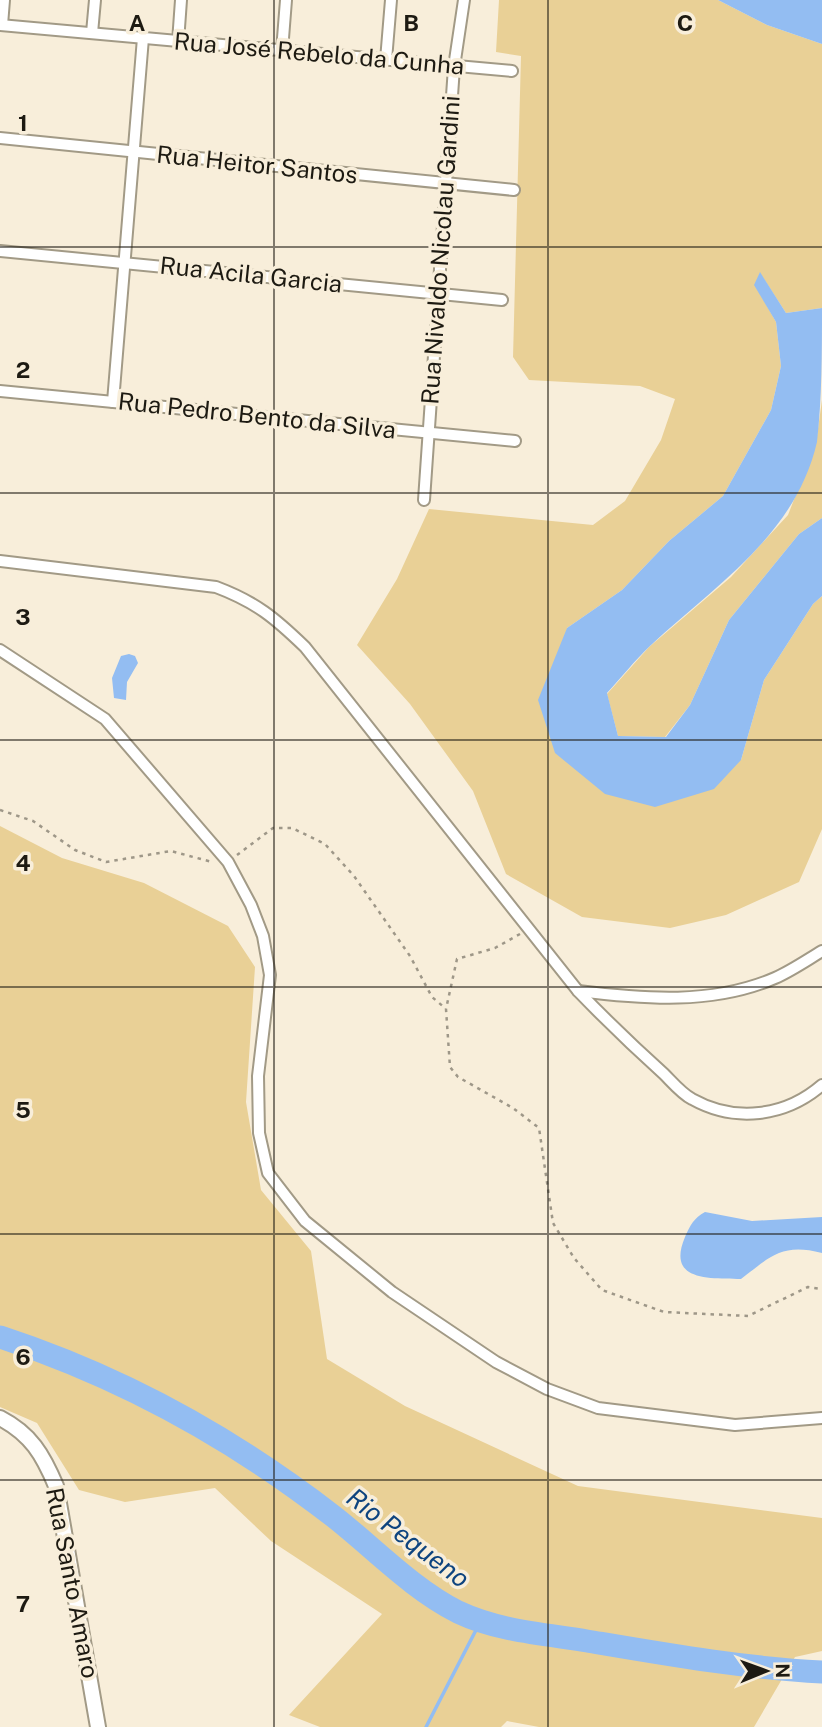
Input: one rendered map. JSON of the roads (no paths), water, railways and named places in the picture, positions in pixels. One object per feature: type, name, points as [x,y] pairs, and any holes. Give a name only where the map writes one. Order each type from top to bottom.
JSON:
[{"type":"main road","name":"Rua Santo Amaro","points":[[0,1418],[18,1428],[41,1451],[57,1486],[98,1727]]},
{"type":"street","points":[[1,25],[4,0]]},
{"type":"street","points":[[92,33],[95,0]]},
{"type":"street","points":[[178,41],[181,0]]},
{"type":"street","points":[[282,51],[286,0]]},
{"type":"street","points":[[386,60],[391,0]]},
{"type":"street","name":"Rua Nivaldo Nicolau Gardini","points":[[424,500],[454,67],[464,0]]},
{"type":"street","name":"Rua José Rebelo da Cunha","points":[[1,25],[512,71]]},
{"type":"street","points":[[113,402],[143,38]]},
{"type":"street","name":"Rua Heitor Santos","points":[[0,138],[514,190]]},
{"type":"street","name":"Rua Acila Garcia","points":[[0,250],[502,300]]},
{"type":"street","name":"Rua Pedro Bento da Silva","points":[[0,391],[515,440]]},
{"type":"street","points":[[0,561],[216,587],[269,612],[305,647],[578,991],[691,1099],[741,1115],[762,1115],[808,1097],[822,1085]]},
{"type":"street","points":[[0,650],[105,719],[228,862],[263,936],[270,975],[258,1076],[259,1133],[268,1173],[305,1221],[392,1293],[496,1362],[547,1389],[598,1408],[735,1425],[822,1418]]},
{"type":"street","points":[[578,991],[648,999],[716,995],[774,978],[822,951]]},
{"type":"water","points":[[718,0],[822,0],[822,44],[767,25]]},
{"type":"water","points":[[760,272],[786,313],[822,308],[821,392],[817,442],[806,475],[791,505],[772,532],[726,579],[644,651],[607,693],[618,736],[666,737],[690,705],[729,620],[799,534],[822,518],[822,596],[813,604],[764,680],[741,760],[714,789],[655,807],[605,794],[555,753],[538,700],[567,628],[622,590],[669,541],[723,496],[771,410],[781,366],[776,322],[754,285]]},
{"type":"water","points":[[121,656],[135,656],[138,663],[127,682],[126,700],[114,698],[112,678]]},
{"type":"water","points":[[705,1212],[752,1221],[822,1217],[822,1253],[808,1250],[787,1251],[769,1258],[741,1279],[694,1275],[686,1270],[681,1262],[681,1252],[691,1225]]},
{"type":"waterway","name":"Rio Pequeno","points":[[0,1337],[132,1390],[215,1435],[294,1487],[424,1591],[458,1612],[489,1624],[521,1631],[674,1655],[822,1672]]},
{"type":"waterway","points":[[426,1727],[475,1632],[483,1622]]}]
